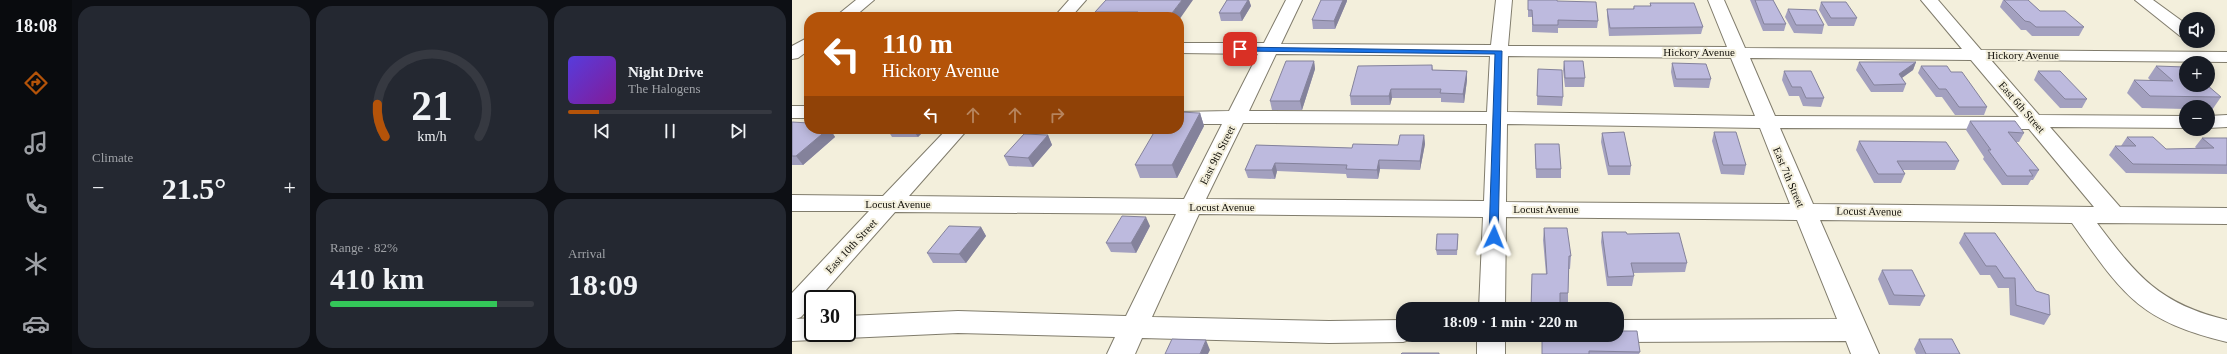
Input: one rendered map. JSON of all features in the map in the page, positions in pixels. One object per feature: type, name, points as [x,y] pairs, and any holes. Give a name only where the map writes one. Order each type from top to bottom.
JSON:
[{"type":"street","points":[[850,12],[866,0]]},
{"type":"street","points":[[1067,12],[1078,0]]},
{"type":"street","name":"East 9th Street","points":[[1121,354],[1191,207],[1294,0]]},
{"type":"street","points":[[1492,302],[1499,52],[1504,0]]},
{"type":"street","name":"East 7th Street","points":[[1716,0],[1864,354]]},
{"type":"street","name":"East 6th Street","points":[[1930,0],[2114,215]]},
{"type":"street","points":[[2143,0],[2179,27]]},
{"type":"street","name":"Hickory Avenue","points":[[1184,48],[1499,52],[1737,52],[2224,59]]},
{"type":"street","points":[[2208,48],[2224,59]]},
{"type":"street","points":[[792,112],[804,112]]},
{"type":"street","points":[[1184,118],[1498,118],[1766,122],[2179,122]]},
{"type":"street","points":[[2215,122],[2227,121]]},
{"type":"street","name":"East 10th Street","points":[[792,310],[953,134]]},
{"type":"street","name":"Locust Avenue","points":[[792,203],[1191,207],[1803,210],[2227,216]]},
{"type":"street","points":[[2078,214],[2132,285],[2151,301],[2168,312],[2201,325],[2227,331]]},
{"type":"street","points":[[856,327],[958,322],[1321,331],[1396,331]]},
{"type":"street","points":[[792,330],[804,329]]},
{"type":"street","points":[[1624,331],[1854,330]]},
{"type":"street","points":[[1491,342],[1491,354]]},
{"type":"building","points":[[1106,0],[1182,0],[1173,12],[1095,12]]},
{"type":"building","points":[[1227,0],[1248,0],[1240,13],[1219,13]]},
{"type":"building","points":[[1321,0],[1343,0],[1334,21],[1312,20]]},
{"type":"building","points":[[1528,0],[1596,2],[1598,21],[1558,20],[1558,25],[1533,25],[1532,10],[1528,10]]},
{"type":"building","points":[[1755,0],[1773,0],[1786,24],[1764,24]]},
{"type":"building","points":[[2004,0],[2028,0],[2040,11],[2065,11],[2084,27],[2036,27],[2030,22],[2025,21]]},
{"type":"building","points":[[1821,2],[1846,2],[1857,18],[1831,18]]},
{"type":"building","points":[[1650,3],[1694,3],[1703,27],[1610,28],[1607,9],[1634,9],[1634,6],[1651,6]]},
{"type":"building","points":[[1788,9],[1816,10],[1824,25],[1796,25]]},
{"type":"building","points":[[1286,61],[1314,61],[1300,101],[1270,101]]},
{"type":"building","points":[[1564,61],[1583,61],[1585,78],[1565,78]]},
{"type":"building","points":[[1859,62],[1916,62],[1899,74],[1906,84],[1874,85]]},
{"type":"building","points":[[1672,63],[1706,64],[1711,79],[1676,79]]},
{"type":"building","points":[[1432,65],[1432,70],[1467,71],[1463,94],[1440,93],[1441,89],[1391,89],[1389,96],[1350,96],[1358,66]]},
{"type":"building","points":[[1921,66],[1947,66],[1951,72],[1962,72],[1987,107],[1959,107],[1946,89],[1939,89]]},
{"type":"building","points":[[2156,66],[2179,67],[2179,92],[2215,92],[2221,97],[2150,96],[2134,80],[2173,81]]},
{"type":"building","points":[[1538,69],[1562,70],[1563,97],[1537,96]]},
{"type":"building","points":[[1784,71],[1811,71],[1824,98],[1806,98],[1801,87],[1792,87]]},
{"type":"building","points":[[2038,71],[2060,71],[2087,99],[2065,99]]},
{"type":"building","points":[[1184,112],[1200,113],[1172,165],[1135,165],[1153,134],[1184,134]]},
{"type":"building","points":[[1970,121],[2015,121],[2024,133],[2008,132],[2039,170],[2029,170],[2033,176],[2007,176],[1988,150],[1991,150]]},
{"type":"building","points":[[792,122],[804,123],[804,134],[822,134],[796,156],[792,156]]},
{"type":"building","points":[[1624,132],[1631,166],[1609,166],[1602,133]]},
{"type":"building","points":[[1714,132],[1736,132],[1746,165],[1723,165]]},
{"type":"building","points":[[1024,134],[1048,135],[1028,158],[1004,156]]},
{"type":"building","points":[[1400,135],[1424,135],[1420,161],[1379,160],[1377,170],[1346,169],[1347,165],[1275,163],[1272,170],[1245,170],[1256,145],[1352,148],[1353,144],[1398,145]]},
{"type":"building","points":[[2127,137],[2153,137],[2166,149],[2214,148],[2202,138],[2227,138],[2227,165],[2133,164],[2115,146],[2136,146]]},
{"type":"building","points":[[1859,141],[1946,142],[1959,161],[1897,161],[1905,174],[1878,174]]},
{"type":"building","points":[[1535,144],[1559,144],[1561,169],[1536,169]]},
{"type":"building","points":[[1122,216],[1146,217],[1131,243],[1106,243]]},
{"type":"building","points":[[949,226],[981,227],[959,254],[927,253]]},
{"type":"building","points":[[1544,228],[1567,228],[1571,256],[1569,256],[1568,293],[1560,293],[1560,302],[1531,302],[1532,274],[1547,274]]},
{"type":"building","points":[[1602,232],[1626,232],[1627,234],[1679,233],[1687,263],[1631,263],[1634,276],[1608,277]]},
{"type":"building","points":[[1964,233],[1995,233],[2036,291],[2049,295],[2050,315],[2016,305],[2015,278],[2004,278],[1996,266],[1986,266]]},
{"type":"building","points":[[1437,234],[1458,234],[1457,250],[1436,250]]},
{"type":"building","points":[[1882,270],[1912,270],[1925,296],[1894,295]]},
{"type":"building","points":[[1624,331],[1637,331],[1640,352],[1589,351],[1589,354],[1542,354],[1542,342],[1624,342]]},
{"type":"building","points":[[1172,339],[1206,340],[1200,354],[1165,354]]},
{"type":"building","points":[[1919,339],[1952,339],[1960,354],[1926,354]]},
{"type":"building","points":[[1439,353],[1439,354],[1401,354]]},
{"type":"route","points":[[1240,49],[1499,52],[1494,237]]}]
